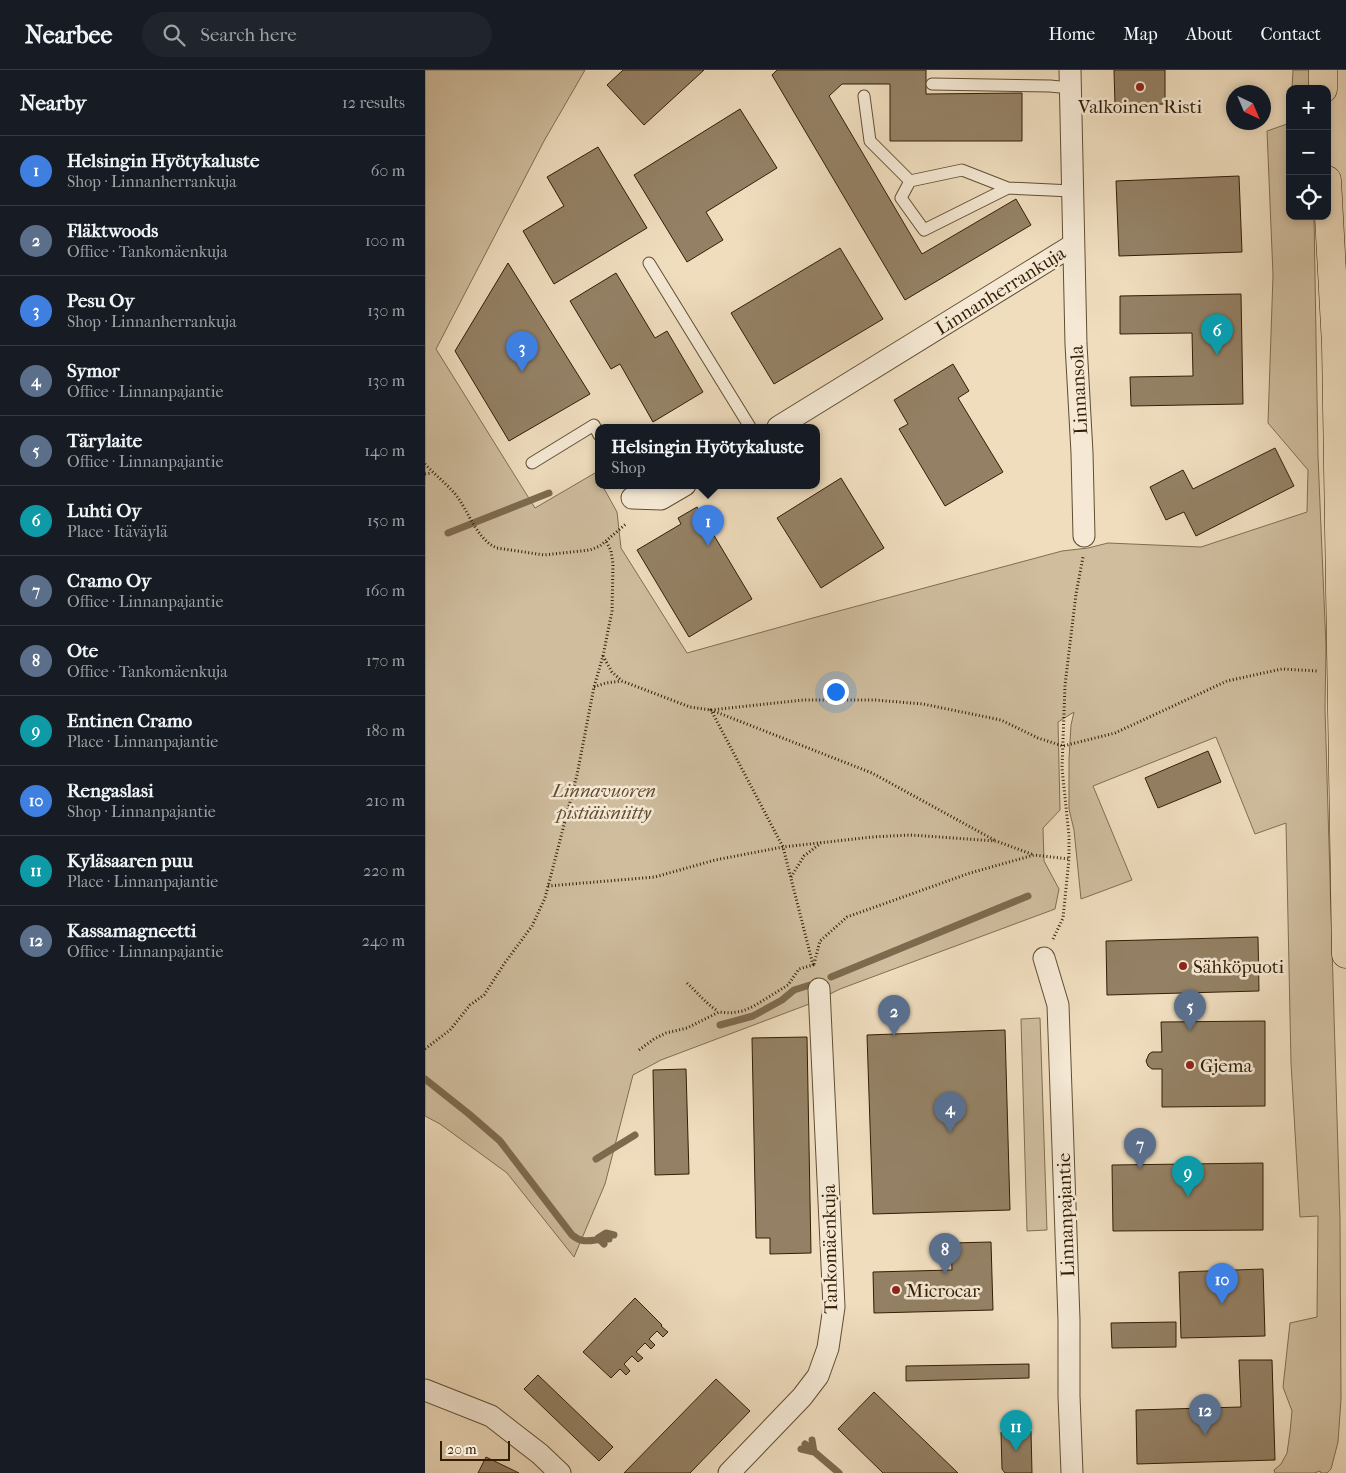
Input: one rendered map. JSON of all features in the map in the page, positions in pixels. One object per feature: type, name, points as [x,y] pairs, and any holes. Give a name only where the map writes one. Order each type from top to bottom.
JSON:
[{"type":"main road","points":[[1323,70],[1323,85]]},
{"type":"main road","points":[[1329,220],[1336,345],[1346,954]]},
{"type":"main road","points":[[1336,345],[1346,222]]},
{"type":"street","name":"Linnanherrankuja","points":[[783,424],[1073,244],[1070,79]]},
{"type":"street","name":"Linnansola","points":[[1073,244],[1084,536]]},
{"type":"street","points":[[629,492],[661,499],[678,489]]},
{"type":"street","name":"Linnanpajantie","points":[[1044,958],[1058,1005],[1069,1320],[1072,1473]]},
{"type":"street","name":"Tankomäenkuja","points":[[729,1473],[802,1397],[818,1376],[828,1348],[834,1307],[819,989]]},
{"type":"street","points":[[425,1390],[491,1416],[540,1454],[560,1473]]},
{"type":"lane","points":[[932,84],[1051,86],[1070,79]]},
{"type":"lane","points":[[864,96],[869,140],[910,182]]},
{"type":"lane","points":[[1009,188],[925,230],[901,198],[910,182],[962,170],[1009,188],[1072,191]]},
{"type":"lane","points":[[649,262],[748,424]]},
{"type":"lane","points":[[531,463],[594,425],[595,427]]},
{"type":"path","points":[[425,464],[455,494],[482,537],[490,545],[497,548],[544,556],[590,550],[600,546],[627,523]]},
{"type":"path","points":[[425,469],[433,473]]},
{"type":"path","points":[[425,474],[433,473]]},
{"type":"path","points":[[1044,958],[1063,918],[1066,892],[1069,836],[1062,768],[1065,685],[1084,536]]},
{"type":"path","points":[[425,1049],[450,1030],[470,1005],[483,995],[532,926],[545,898],[577,775],[594,687],[603,656],[612,611],[614,589],[613,564],[611,551],[606,541]]},
{"type":"path","points":[[603,656],[612,672],[622,681],[690,707],[711,710],[872,773],[996,841],[1034,855],[1069,859]]},
{"type":"path","points":[[711,710],[803,700],[875,700],[923,704],[1001,720],[1038,738],[1063,746],[1115,733],[1227,680],[1282,669],[1341,672]]},
{"type":"path","points":[[594,687],[622,681]]},
{"type":"path","points":[[711,710],[783,847],[819,989]]},
{"type":"path","points":[[548,886],[655,877],[715,860],[783,847],[823,842],[909,835],[996,841]]},
{"type":"path","points":[[791,878],[804,856],[823,842]]},
{"type":"path","points":[[813,965],[821,941],[847,917],[970,873],[1034,855]]},
{"type":"path","points":[[687,983],[709,1005],[719,1012],[730,1013],[743,1011],[754,1006],[788,985],[799,969],[813,965]]},
{"type":"path","points":[[639,1050],[660,1036],[687,1028],[719,1012]]},
{"type":"green space","name":"Linnavuoren pistiäisniitty","points":[[425,70],[585,70],[544,141],[436,349],[535,508],[595,473],[595,489],[604,489],[617,512],[621,548],[687,653],[1062,551],[1108,543],[1201,547],[1307,512],[1308,470],[1268,423],[1273,275],[1267,131],[1286,124],[1286,220],[1314,220],[1318,456],[1326,647],[1325,708],[1340,1219],[1341,1399],[1338,1442],[1331,1469],[1327,1473],[1321,1473],[1320,1471],[1314,1473],[1275,1473],[1274,1470],[1281,1464],[1287,1453],[1290,1432],[1292,1411],[1283,1387],[1290,1323],[1317,1317],[1318,1216],[1300,1217],[1291,1063],[1286,823],[1255,834],[1216,737],[1093,786],[1132,880],[1081,899],[1074,830],[1069,809],[1069,759],[1071,725],[1074,712],[1058,722],[1060,810],[1043,828],[1044,861],[1059,889],[1055,909],[840,989],[812,1003],[661,1060],[633,1075],[605,1184],[574,1257],[507,1173],[440,1124],[425,1116]]},
{"type":"green space","points":[[1293,70],[1311,70],[1312,85],[1292,85]]},
{"type":"green space","points":[[1040,1018],[1047,1230],[1027,1231],[1021,1019]]},
{"type":"building","points":[[623,70],[704,70],[644,125],[607,85]]},
{"type":"building","points":[[777,70],[926,70],[926,94],[1022,93],[1022,141],[890,141],[890,84],[842,84],[829,96],[922,254],[1016,199],[1031,225],[905,300],[772,75]]},
{"type":"building","name":"Valkoinen Risti","points":[[1114,70],[1165,70],[1165,104],[1115,105]]},
{"type":"building","points":[[740,109],[777,168],[706,212],[723,240],[687,262],[634,175]]},
{"type":"building","points":[[598,147],[647,228],[554,284],[523,231],[564,206],[547,177]]},
{"type":"building","points":[[1239,176],[1242,252],[1119,256],[1116,181]]},
{"type":"building","points":[[840,248],[883,319],[774,384],[731,313]]},
{"type":"building","points":[[508,263],[590,394],[509,441],[455,351]]},
{"type":"building","points":[[616,273],[655,338],[667,331],[703,392],[653,422],[620,364],[611,369],[570,301]]},
{"type":"building","points":[[1241,294],[1243,404],[1131,406],[1130,377],[1193,376],[1192,333],[1120,334],[1120,296]]},
{"type":"building","points":[[953,364],[969,391],[958,398],[1003,472],[945,506],[899,429],[908,424],[894,400]]},
{"type":"building","points":[[1275,448],[1294,486],[1196,536],[1184,512],[1166,520],[1150,487],[1183,470],[1193,489]]},
{"type":"building","points":[[841,478],[884,548],[821,588],[777,518]]},
{"type":"building","points":[[697,507],[752,599],[689,637],[637,550],[681,524],[678,518]]},
{"type":"building","points":[[1208,751],[1221,782],[1158,808],[1145,778]]},
{"type":"building","name":"Sähköpuoti","points":[[1258,937],[1259,991],[1107,995],[1106,941]]},
{"type":"building","points":[[1265,1021],[1265,1106],[1162,1107],[1162,1069],[1152,1069],[1146,1061],[1152,1052],[1162,1052],[1161,1022]]},
{"type":"building","points":[[1005,1030],[1010,1210],[873,1214],[867,1035]]},
{"type":"building","points":[[807,1037],[811,1253],[770,1254],[770,1238],[756,1238],[752,1038]]},
{"type":"building","points":[[686,1069],[689,1174],[655,1175],[653,1070]]},
{"type":"building","points":[[1263,1163],[1263,1230],[1113,1231],[1112,1165]]},
{"type":"building","points":[[991,1242],[993,1310],[874,1313],[873,1272],[952,1270],[951,1243]]},
{"type":"building","points":[[1263,1269],[1265,1336],[1181,1338],[1179,1272]]},
{"type":"building","points":[[635,1298],[668,1332],[663,1337],[657,1331],[649,1339],[655,1345],[651,1349],[645,1343],[636,1352],[643,1358],[638,1362],[632,1356],[624,1364],[630,1371],[626,1375],[620,1369],[611,1378],[583,1352]]},
{"type":"building","points":[[1176,1322],[1176,1347],[1112,1348],[1111,1323]]},
{"type":"building","points":[[1239,1360],[1272,1360],[1275,1460],[1137,1464],[1136,1410],[1241,1407]]},
{"type":"building","points":[[1029,1364],[1029,1378],[906,1381],[906,1366]]},
{"type":"building","points":[[538,1375],[613,1447],[599,1461],[524,1389]]},
{"type":"building","points":[[716,1379],[750,1411],[690,1473],[624,1473]]},
{"type":"building","points":[[874,1392],[958,1473],[883,1473],[838,1429]]},
{"type":"building","points":[[1031,1431],[1032,1473],[1005,1473],[1002,1469],[1001,1432]]},
{"type":"building","points":[[486,1457],[519,1473],[478,1473]]},
{"type":"waterway","points":[[448,533],[549,493]]},
{"type":"waterway","points":[[831,977],[1028,896]]},
{"type":"waterway","points":[[720,1025],[753,1016],[782,1000],[794,990],[810,985]]},
{"type":"waterway","points":[[425,1079],[500,1141],[572,1235],[585,1241],[609,1239]]},
{"type":"waterway","points":[[596,1159],[635,1135]]},
{"type":"waterway","points":[[604,1244],[598,1238],[606,1233],[614,1235]]},
{"type":"waterway","points":[[801,1449],[814,1452],[812,1440]]},
{"type":"waterway","points":[[805,1444],[839,1473]]},
{"type":"place","name":"Valkoinen Risti","points":[[1140,87]]},
{"type":"place","name":"Luhti Oy","points":[[1217,355]]},
{"type":"place","name":"Pesu Oy","points":[[522,372]]},
{"type":"place","name":"Helsingin Hyötykaluste","points":[[708,546]]},
{"type":"place","name":"Sähköpuoti","points":[[1183,966]]},
{"type":"place","name":"Tärylaite","points":[[1190,1031]]},
{"type":"place","name":"Fläktwoods","points":[[894,1036]]},
{"type":"place","name":"Gjema","points":[[1190,1065]]},
{"type":"place","name":"Symor","points":[[950,1133]]},
{"type":"place","name":"Cramo Oy","points":[[1140,1169]]},
{"type":"place","name":"Entinen Cramo","points":[[1188,1197]]},
{"type":"place","name":"Ote","points":[[945,1274]]},
{"type":"place","name":"Microcar","points":[[896,1290]]},
{"type":"place","name":"Rengaslasi","points":[[1222,1304]]},
{"type":"place","name":"Kassamagneetti","points":[[1205,1435]]},
{"type":"place","name":"Kyläsaaren puu","points":[[1016,1451]]}]
